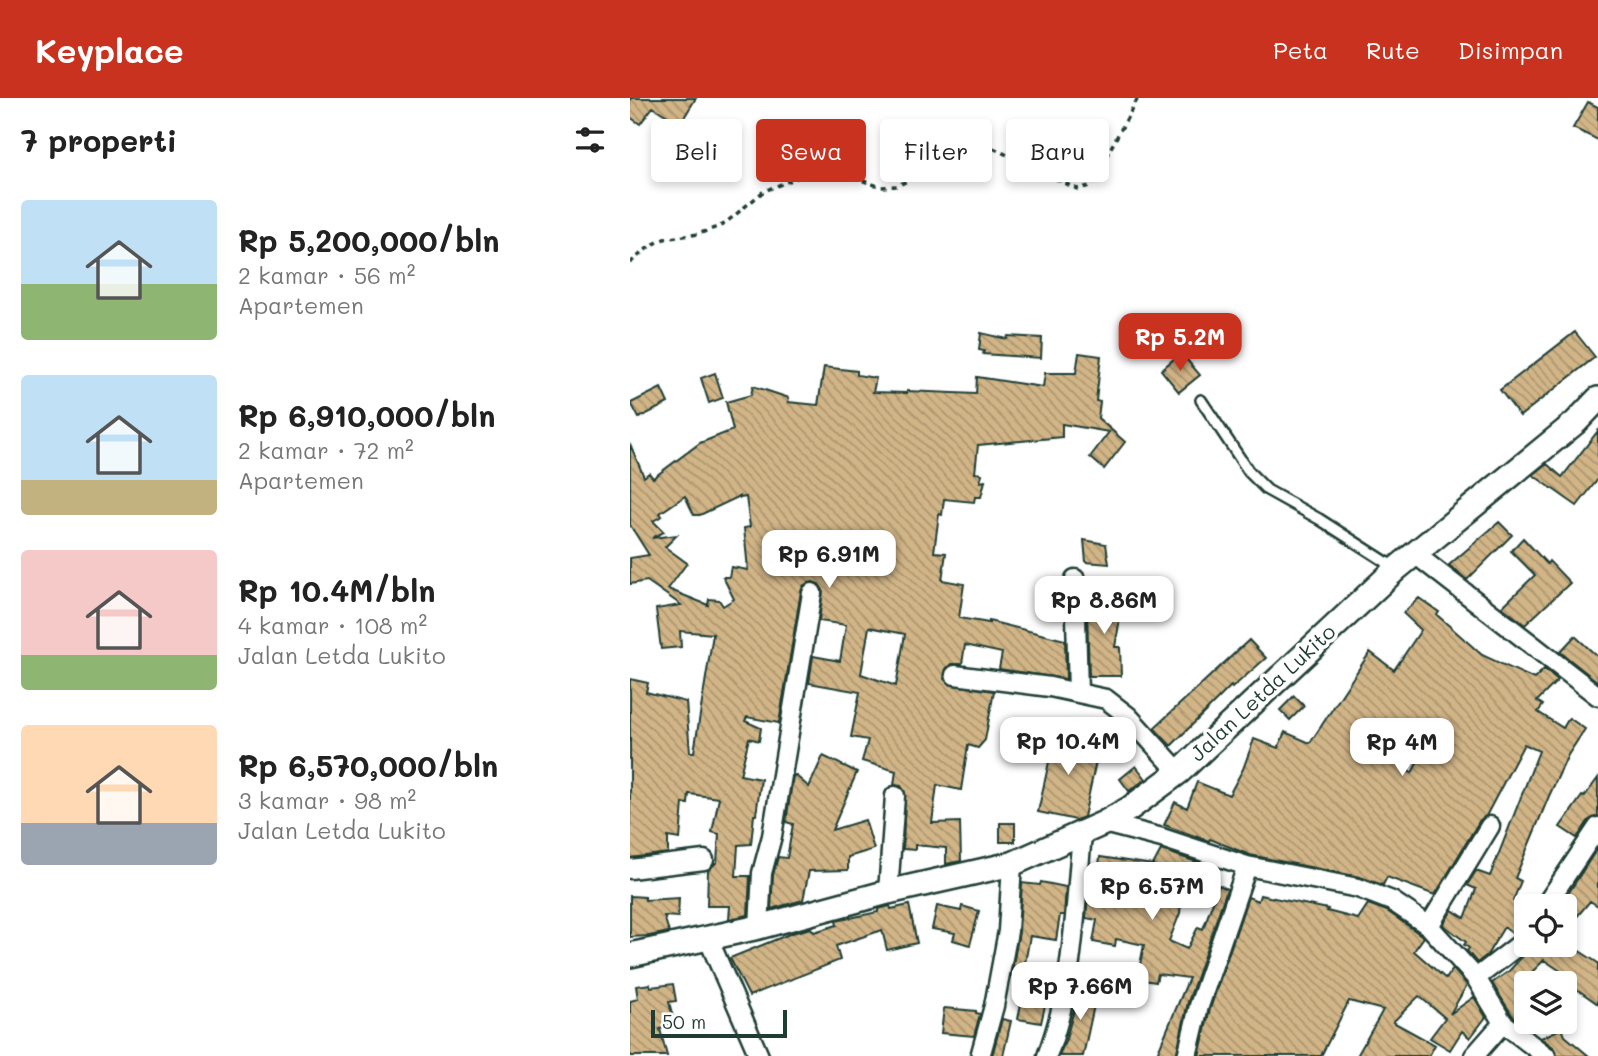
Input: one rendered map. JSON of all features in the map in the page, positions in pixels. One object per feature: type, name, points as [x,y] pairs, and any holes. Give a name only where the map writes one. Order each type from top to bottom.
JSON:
[{"type":"street","name":"Jalan Letda Lukito","points":[[630,955],[759,927],[888,892],[1012,864],[1082,834],[1129,809],[1179,772],[1396,569],[1576,422],[1598,398]]},
{"type":"street","points":[[1415,554],[1598,696]]},
{"type":"street","points":[[1075,579],[1078,693]]},
{"type":"street","points":[[759,927],[762,873],[772,836],[812,593]]},
{"type":"street","points":[[954,675],[1050,687],[1099,697],[1113,703],[1179,772]]},
{"type":"street","points":[[888,892],[895,796]]},
{"type":"street","points":[[1104,823],[1162,838],[1247,866],[1358,888],[1392,901],[1429,926],[1476,978],[1503,1023],[1546,1056]]},
{"type":"street","points":[[1429,926],[1490,826]]},
{"type":"street","points":[[1553,894],[1598,827]]},
{"type":"street","points":[[1048,1056],[1059,1026],[1070,973],[1082,834]]},
{"type":"street","points":[[630,869],[704,860]]},
{"type":"street","points":[[981,1053],[994,1006],[1008,931],[1012,864]]},
{"type":"street","points":[[1187,1056],[1199,1006],[1247,866]]},
{"type":"street","points":[[708,938],[759,1056]]},
{"type":"street","points":[[1476,978],[1514,949]]},
{"type":"street","points":[[1474,1056],[1503,1023]]},
{"type":"lane","points":[[1201,400],[1249,472],[1268,490],[1396,569]]},
{"type":"path","points":[[630,263],[650,246],[664,239],[698,234],[723,225],[764,191],[814,171],[844,174],[881,187],[897,186],[963,153],[993,148],[1077,189],[1086,188],[1090,186],[1138,98]]},
{"type":"building","points":[[630,98],[696,98],[683,119],[672,119],[653,107],[640,124],[630,117]]},
{"type":"building","points":[[1588,102],[1598,107],[1598,140],[1573,128]]},
{"type":"building","points":[[1575,332],[1595,357],[1520,416],[1500,390]]},
{"type":"building","points":[[981,333],[1007,339],[1008,336],[1042,338],[1041,358],[983,354],[984,351],[979,350]]},
{"type":"building","points":[[1079,353],[1101,356],[1096,401],[1100,402],[1098,418],[1125,442],[1104,469],[1090,457],[1109,432],[1062,424],[1062,437],[978,445],[975,473],[982,474],[980,482],[985,481],[981,497],[975,497],[974,502],[944,499],[942,515],[939,514],[934,552],[946,553],[942,580],[964,584],[959,618],[989,621],[1065,640],[1066,679],[999,669],[1002,653],[965,645],[962,664],[951,664],[946,669],[944,679],[949,684],[994,691],[985,740],[978,748],[968,745],[961,790],[937,785],[932,823],[960,822],[961,861],[946,864],[946,848],[915,845],[915,850],[903,849],[905,792],[901,786],[894,785],[896,771],[862,761],[868,740],[851,737],[860,692],[809,683],[813,656],[840,661],[846,625],[819,621],[823,590],[819,584],[813,582],[804,585],[801,591],[779,723],[747,717],[745,721],[761,728],[759,741],[749,738],[740,775],[761,779],[751,844],[738,845],[736,876],[750,876],[748,915],[729,919],[730,906],[707,906],[708,870],[717,862],[719,834],[712,832],[719,798],[689,794],[688,804],[683,803],[680,839],[668,837],[668,853],[630,858],[630,679],[648,683],[646,692],[686,702],[690,752],[694,752],[713,634],[680,631],[681,647],[661,649],[656,609],[681,605],[647,581],[630,584],[630,558],[649,555],[630,525],[630,444],[644,477],[649,473],[653,478],[700,443],[733,430],[726,402],[751,395],[753,386],[789,398],[788,402],[818,405],[824,367],[857,371],[857,375],[876,378],[873,392],[907,393],[976,394],[977,377],[1043,387],[1045,373],[1076,373]],"holes":[[[685,496],[694,515],[700,515],[740,496],[746,497],[750,527],[744,528],[748,570],[731,567],[729,577],[723,577],[734,599],[723,606],[719,600],[709,599],[708,605],[668,589],[687,563],[665,547],[677,535],[652,538],[664,532],[653,521]],[[869,627],[905,634],[896,686],[861,674]]]},
{"type":"building","points":[[1181,353],[1200,375],[1179,392],[1161,370]]},
{"type":"building","points":[[715,373],[723,398],[709,403],[701,378]]},
{"type":"building","points":[[661,388],[668,403],[639,418],[631,403]]},
{"type":"building","points":[[1598,431],[1598,479],[1577,506],[1533,475],[1547,464],[1562,477]]},
{"type":"building","points":[[1499,522],[1512,535],[1467,580],[1449,565]]},
{"type":"building","points":[[1523,538],[1547,564],[1549,561],[1570,583],[1525,625],[1502,607],[1535,575],[1511,551]]},
{"type":"building","points":[[1084,540],[1106,544],[1109,564],[1086,562]]},
{"type":"building","points":[[1093,595],[1110,595],[1110,599],[1123,601],[1115,647],[1120,647],[1121,676],[1089,676],[1087,608],[1091,608]]},
{"type":"building","points":[[1419,598],[1439,612],[1437,615],[1482,655],[1534,679],[1544,669],[1558,680],[1537,701],[1543,705],[1538,712],[1563,728],[1569,718],[1585,729],[1568,755],[1515,878],[1521,881],[1513,901],[1514,933],[1504,927],[1487,955],[1477,963],[1467,951],[1469,948],[1464,945],[1466,942],[1443,925],[1452,910],[1465,918],[1476,889],[1467,885],[1476,871],[1490,876],[1539,751],[1524,744],[1486,816],[1480,820],[1435,895],[1387,877],[1383,885],[1360,877],[1250,855],[1164,825],[1175,802],[1187,808],[1197,782],[1229,795],[1243,769],[1254,739],[1278,748],[1285,732],[1310,743],[1370,652],[1394,670],[1421,630],[1403,613]],"holes":[[[1400,733],[1426,745],[1412,773],[1385,757]]]},
{"type":"building","points":[[1575,636],[1598,657],[1598,682],[1560,652]]},
{"type":"building","points":[[1249,640],[1266,658],[1232,688],[1231,686],[1171,746],[1154,728]]},
{"type":"building","points":[[1294,696],[1304,706],[1290,720],[1280,710]]},
{"type":"building","points":[[1056,730],[1086,737],[1090,750],[1098,752],[1084,817],[1076,820],[1038,812]]},
{"type":"building","points":[[823,756],[857,772],[832,830],[865,820],[874,849],[848,857],[848,870],[809,871],[803,900],[771,909],[773,875],[778,857],[787,858],[793,824],[786,822],[793,776],[809,787]]},
{"type":"building","points":[[1136,766],[1146,779],[1129,791],[1120,779]]},
{"type":"building","points":[[1598,778],[1598,816],[1589,820],[1577,838],[1560,827]]},
{"type":"building","points":[[1000,823],[1015,823],[1015,842],[1000,842]]},
{"type":"building","points":[[1598,847],[1598,906],[1590,901],[1577,916],[1577,894],[1568,894]]},
{"type":"building","points":[[1161,850],[1200,863],[1190,889],[1183,886],[1180,913],[1169,941],[1187,949],[1198,927],[1203,929],[1219,885],[1227,889],[1188,1002],[1176,1056],[1156,1056],[1189,978],[1158,974],[1156,982],[1137,979],[1144,945],[1116,939],[1115,946],[1093,942],[1097,920],[1086,918],[1090,871],[1098,873],[1100,857],[1153,865]]},
{"type":"building","points":[[1041,882],[1066,887],[1064,915],[1060,915],[1056,940],[1030,936],[1025,963],[1053,970],[1041,1023],[1018,1019],[1026,979],[1011,976],[1019,932],[1022,883],[1040,885]]},
{"type":"building","points":[[1260,895],[1328,909],[1327,911],[1358,919],[1368,904],[1387,911],[1424,937],[1414,951],[1446,979],[1453,969],[1467,985],[1450,1014],[1474,997],[1486,1017],[1470,1038],[1462,1031],[1450,1050],[1430,1038],[1445,1018],[1419,996],[1393,1022],[1435,1045],[1429,1056],[1357,1056],[1383,1010],[1349,1001],[1321,1056],[1199,1056],[1210,1009],[1248,897],[1258,901]]},
{"type":"building","points":[[630,896],[645,897],[645,900],[679,898],[678,917],[664,916],[669,932],[630,937]]},
{"type":"building","points":[[909,905],[917,943],[887,950],[882,930],[836,946],[840,960],[749,996],[730,958],[792,933],[811,928],[814,932],[837,925],[836,921],[878,912],[878,909]]},
{"type":"building","points":[[937,906],[961,911],[962,906],[979,911],[970,945],[953,940],[955,933],[932,929]]},
{"type":"building","points":[[1577,950],[1598,963],[1598,1004],[1577,989],[1577,971],[1560,971],[1544,960],[1533,971],[1514,971],[1514,1017],[1492,983],[1522,957],[1577,957]]},
{"type":"building","points":[[650,984],[651,987],[673,984],[676,1001],[669,1002],[675,1025],[660,1029],[667,1056],[630,1056],[630,1001],[638,999],[636,986]]},
{"type":"building","points":[[1081,984],[1098,987],[1083,1056],[1059,1056],[1066,1039]]},
{"type":"building","points":[[944,1008],[976,1011],[980,1014],[974,1036],[941,1033]]},
{"type":"building","points":[[1002,1019],[1011,1021],[1003,1056],[992,1056]]},
{"type":"building","points":[[1549,1034],[1564,1034],[1589,1056],[1557,1056],[1553,1047],[1541,1038]]}]
